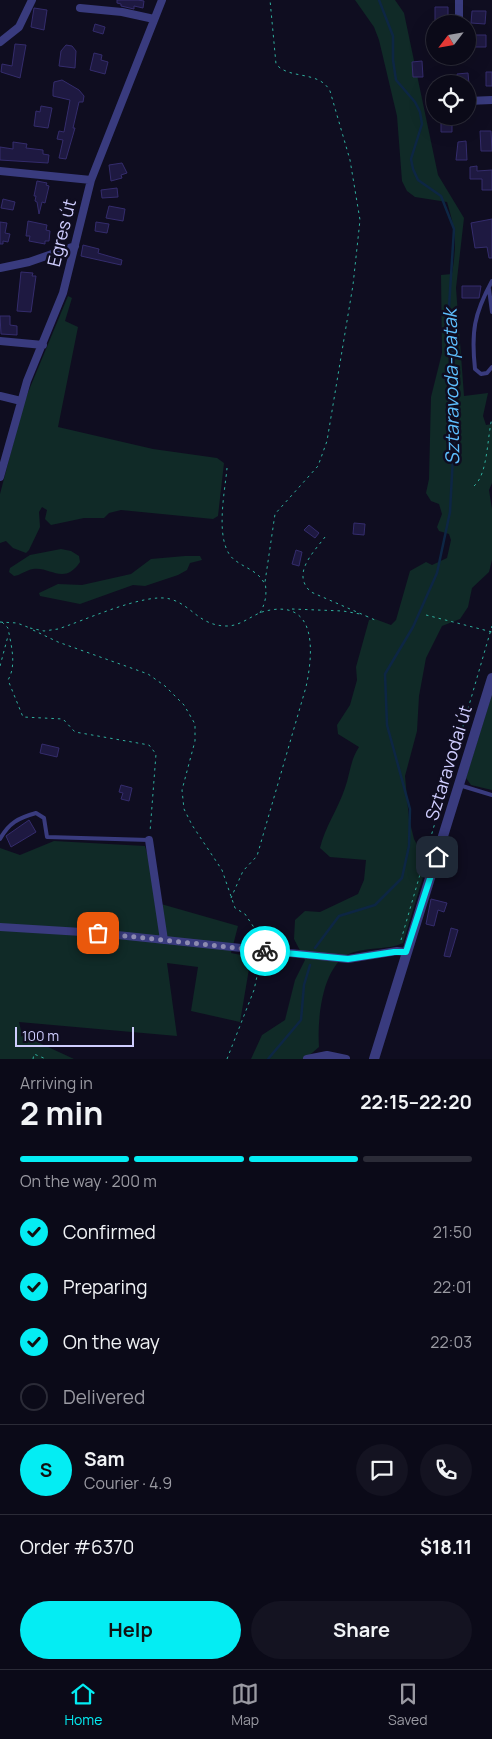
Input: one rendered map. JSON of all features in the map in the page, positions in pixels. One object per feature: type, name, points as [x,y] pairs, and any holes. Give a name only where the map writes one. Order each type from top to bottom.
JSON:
[{"type":"street","points":[[0,42],[19,27],[32,0]]},
{"type":"street","name":"Egres út","points":[[0,477],[27,381],[63,293],[91,180],[162,0]]},
{"type":"street","points":[[459,0],[459,15]]},
{"type":"street","points":[[80,8],[122,12],[154,19]]},
{"type":"street","points":[[476,101],[492,100]]},
{"type":"street","points":[[0,171],[91,180]]},
{"type":"street","points":[[0,268],[29,262],[75,246]]},
{"type":"street","points":[[0,341],[43,345]]},
{"type":"street","points":[[0,396],[21,401]]},
{"type":"street","name":"Sztaravodai út","points":[[374,1059],[402,952],[459,786],[492,678]]},
{"type":"street","points":[[150,840],[164,940]]},
{"type":"street","points":[[0,927],[164,940],[348,959],[402,952]]},
{"type":"street","points":[[307,1059],[327,1055],[346,1059]]},
{"type":"lane","points":[[492,281],[475,315],[473,351],[475,369],[481,374],[487,372],[492,367]]},
{"type":"lane","points":[[489,286],[492,312]]},
{"type":"lane","points":[[459,786],[492,794]]},
{"type":"lane","points":[[0,839],[7,826],[17,818],[36,813],[44,818],[47,837],[150,840]]},
{"type":"path","points":[[260,613],[265,605],[275,514],[318,466],[326,448],[353,285],[360,220],[350,160],[330,91],[323,83],[307,75],[280,69],[276,64],[270,0]]},
{"type":"path","points":[[474,486],[480,481],[484,470],[492,418]]},
{"type":"path","points":[[227,468],[223,509],[224,547],[235,561],[261,577],[266,588]]},
{"type":"path","points":[[325,538],[305,565],[302,573],[305,586],[311,592],[374,620]]},
{"type":"path","points":[[30,628],[44,631],[58,630],[140,601],[158,597],[172,599],[199,619],[212,624],[228,626],[260,613],[280,608],[343,611],[366,616]]},
{"type":"path","points":[[231,898],[243,871],[257,856],[311,663],[312,645],[307,629],[298,615],[291,609]]},
{"type":"path","points":[[426,615],[491,632]]},
{"type":"path","points":[[1,622],[17,623],[58,642],[148,674],[165,686],[184,704],[195,724],[195,741],[182,790],[184,810],[222,870],[235,908],[245,914],[272,951]]},
{"type":"path","points":[[1,622],[8,628],[9,633],[13,672],[8,680],[23,717],[63,718],[75,732],[149,745],[154,749],[156,754],[150,840]]},
{"type":"path","points":[[402,952],[492,626]]},
{"type":"path","points":[[0,666],[9,633]]},
{"type":"path","points":[[227,1059],[254,990],[262,950]]},
{"type":"path","points":[[33,1059],[34,1054],[46,1057],[46,1059]]},
{"type":"green space","points":[[355,0],[395,0],[404,13],[438,175],[464,218],[456,288],[464,396],[488,393],[483,416],[486,425],[492,424],[492,483],[489,490],[492,509],[492,560],[489,572],[472,588],[468,607],[460,619],[442,626],[426,658],[419,696],[417,731],[405,776],[409,819],[414,839],[427,864],[403,943],[391,947],[354,952],[343,958],[335,967],[328,979],[321,1007],[319,1047],[305,1059],[251,1059],[262,1035],[285,1020],[295,980],[305,960],[294,939],[295,920],[305,911],[320,912],[358,894],[364,880],[366,860],[330,857],[320,848],[342,796],[352,762],[359,747],[338,734],[337,725],[350,705],[357,680],[356,667],[369,620],[375,619],[391,625],[396,620],[410,571],[426,562],[432,565],[447,558],[451,540],[449,534],[439,531],[437,527],[442,514],[439,504],[431,501],[426,493],[429,479],[431,397],[442,353],[441,275],[452,274],[455,253],[454,230],[447,202],[415,197],[407,191],[402,181],[397,116],[379,40],[374,27]]},
{"type":"green space","points":[[68,296],[72,298],[65,321],[78,327],[58,427],[153,449],[217,458],[224,463],[218,516],[213,519],[121,510],[109,513],[104,518],[84,518],[51,525],[45,519],[47,510],[42,507],[39,512],[40,527],[26,553],[13,548],[6,541],[0,543],[0,494],[24,402]]},
{"type":"green space","points":[[61,549],[71,551],[79,556],[80,562],[68,573],[63,574],[33,569],[14,576],[9,572],[10,568],[30,555]]},
{"type":"green space","points":[[200,556],[202,560],[190,563],[187,570],[178,575],[145,586],[133,585],[80,604],[40,596],[39,593],[58,584],[82,585],[131,574],[151,559]]},
{"type":"green space","points":[[492,694],[492,790],[471,785],[466,778]]},
{"type":"green space","points":[[54,841],[145,846],[161,904],[238,926],[231,953],[251,957],[240,1022],[191,1011],[198,967],[167,963],[177,1036],[19,1022],[22,1035],[74,1059],[0,1059],[0,848],[20,855]]},
{"type":"building","points":[[117,0],[144,1],[143,8],[134,6],[134,9],[121,6],[121,4],[117,3]]},
{"type":"building","points":[[435,7],[448,7],[448,15],[435,15]]},
{"type":"building","points":[[34,8],[47,10],[44,30],[31,27]]},
{"type":"building","points":[[472,11],[486,11],[485,24],[476,23],[476,15],[472,15]]},
{"type":"building","points":[[95,24],[105,27],[103,34],[93,31]]},
{"type":"building","points":[[476,35],[486,35],[486,47],[476,47]]},
{"type":"building","points":[[15,44],[26,45],[20,78],[1,72],[2,64],[12,66]]},
{"type":"building","points":[[66,45],[72,46],[76,51],[75,68],[59,66],[61,51]]},
{"type":"building","points":[[94,53],[102,55],[101,60],[108,62],[105,74],[90,70]]},
{"type":"building","points":[[422,61],[423,77],[413,77],[412,62]]},
{"type":"building","points":[[486,72],[492,72],[492,86],[486,86]]},
{"type":"building","points":[[468,73],[468,75],[457,75]]},
{"type":"building","points":[[62,80],[79,90],[84,96],[83,102],[79,102],[73,128],[75,128],[66,159],[59,158],[63,140],[57,139],[59,131],[64,132],[70,100],[53,96],[54,82]]},
{"type":"building","points":[[41,106],[52,108],[48,128],[34,126],[36,111],[40,112]]},
{"type":"building","points":[[441,125],[452,125],[452,132],[441,132]]},
{"type":"building","points":[[480,131],[491,131],[492,151],[481,151]]},
{"type":"building","points":[[466,141],[467,160],[456,160],[458,142]]},
{"type":"building","points":[[13,142],[27,144],[26,148],[43,150],[43,154],[49,155],[48,163],[0,160],[0,147],[13,149]]},
{"type":"building","points":[[122,163],[127,173],[121,175],[122,178],[111,181],[109,165]]},
{"type":"building","points":[[477,166],[477,171],[492,170],[492,190],[482,190],[482,179],[470,179],[470,167]]},
{"type":"building","points":[[37,181],[47,183],[46,185],[49,186],[45,203],[42,202],[39,214],[37,202],[35,201],[36,196],[34,196]]},
{"type":"building","points":[[117,188],[118,197],[102,198],[101,190]]},
{"type":"building","points":[[3,199],[15,202],[13,210],[1,208]]},
{"type":"building","points":[[109,206],[125,209],[123,221],[106,218]]},
{"type":"building","points":[[492,219],[492,258],[489,258],[487,247],[475,248],[471,223]]},
{"type":"building","points":[[28,221],[47,225],[46,230],[50,231],[49,241],[45,241],[45,244],[29,241],[30,236],[26,236]]},
{"type":"building","points":[[0,222],[7,223],[5,233],[10,234],[8,242],[3,241],[3,244],[0,244]]},
{"type":"building","points":[[96,222],[109,224],[107,233],[95,231]]},
{"type":"building","points":[[83,245],[99,249],[98,253],[122,260],[121,265],[81,256]]},
{"type":"building","points":[[21,272],[33,273],[32,276],[36,276],[31,312],[17,311]]},
{"type":"building","points":[[462,286],[481,286],[479,298],[462,298]]},
{"type":"building","points":[[0,316],[10,316],[10,325],[17,326],[17,335],[1,334]]},
{"type":"building","points":[[354,523],[365,524],[364,535],[353,534]]},
{"type":"building","points":[[309,525],[319,533],[315,538],[304,530]]},
{"type":"building","points":[[296,550],[302,552],[299,566],[292,564]]},
{"type":"building","points":[[42,744],[59,748],[57,757],[40,753]]},
{"type":"building","points":[[121,785],[132,788],[129,801],[121,799],[123,793],[119,792]]},
{"type":"building","points":[[29,820],[36,832],[11,847],[6,836]]},
{"type":"building","points":[[431,899],[447,903],[444,912],[438,910],[434,926],[426,924]]},
{"type":"building","points":[[451,928],[458,930],[450,957],[444,956]]},
{"type":"waterway","name":"Sztaravoda-patak","points":[[315,948],[339,916],[375,905],[402,878],[409,846],[410,809],[387,725],[385,674],[413,627],[437,573],[450,512],[455,418],[453,347],[449,307],[454,229],[441,196],[418,180],[413,169],[411,159],[422,124],[420,112],[415,102],[396,80],[393,60],[393,36],[379,0]]},
{"type":"waterway","name":"Sztaravoda-patak","points":[[268,1059],[301,1020],[304,985],[310,965]]},
{"type":"way so far","points":[[98,933],[265,951]]},
{"type":"route","points":[[265,951],[348,959],[397,951],[406,952],[437,857]]}]
